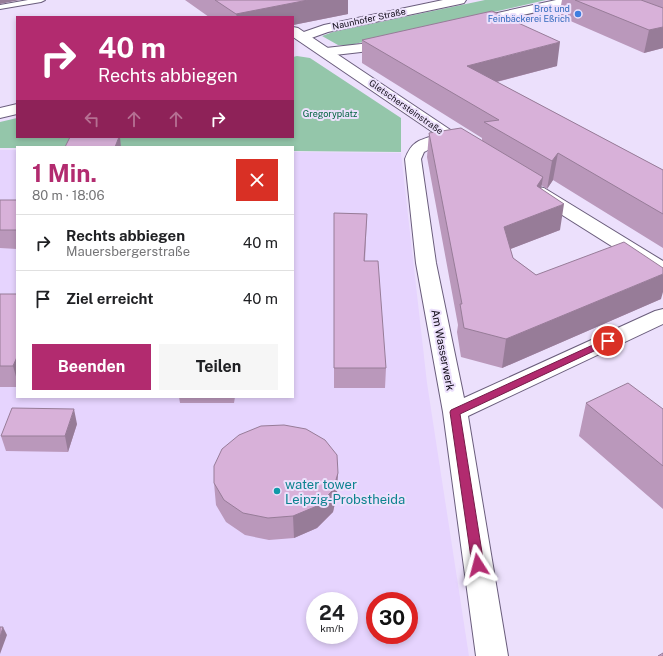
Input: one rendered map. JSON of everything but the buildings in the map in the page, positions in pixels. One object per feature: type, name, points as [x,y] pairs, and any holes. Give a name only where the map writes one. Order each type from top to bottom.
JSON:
[{"type":"street","name":"Naunhofer Straße","points":[[298,34],[460,0]]},
{"type":"street","points":[[460,25],[572,0]]},
{"type":"street","name":"Gletschersteinstraße","points":[[298,34],[469,150]]},
{"type":"street","points":[[326,52],[361,48],[407,37]]},
{"type":"street","points":[[294,49],[314,44]]},
{"type":"street","points":[[0,113],[16,109]]},
{"type":"street","name":"Am Wasserwerk","points":[[449,137],[428,143],[417,149],[413,159],[426,263],[455,412],[492,656]]},
{"type":"street","points":[[522,183],[663,270]]},
{"type":"street","points":[[455,412],[663,316]]},
{"type":"lane","points":[[0,7],[41,0]]},
{"type":"shaded area","points":[[0,150],[16,150],[16,398],[294,398],[294,152],[401,153],[427,383],[469,656],[0,656]]},
{"type":"green space","points":[[485,0],[546,0],[350,45],[338,45],[322,36],[333,32]]},
{"type":"green space","name":"Gregoryplatz","points":[[294,57],[310,58],[401,118],[401,152],[294,151],[294,146],[16,146],[16,148],[0,148],[0,122],[16,118],[16,138],[294,138]]},
{"type":"place","name":"Brot und Feinbäckerei Eßrich","points":[[578,14]]},
{"type":"place","name":"water tower Leipzig-Probstheida","points":[[277,491]]},
{"type":"route","points":[[478,565],[455,412],[608,341]]}]
